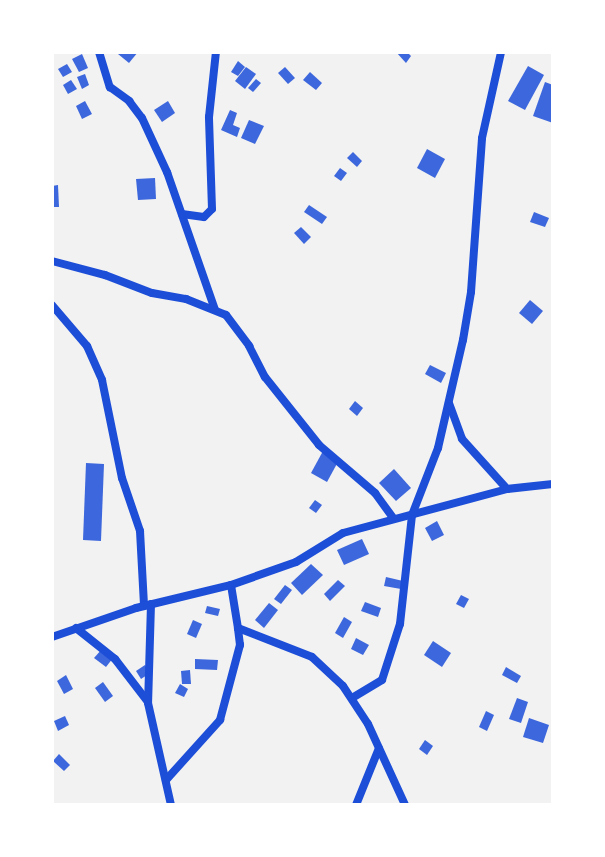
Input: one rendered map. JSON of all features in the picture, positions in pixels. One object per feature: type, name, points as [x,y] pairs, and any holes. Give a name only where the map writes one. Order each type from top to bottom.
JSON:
[{"type":"street","points":[[99,52],[110,87],[129,101],[142,118],[182,214],[215,310]]},
{"type":"street","points":[[182,214],[204,217],[212,209],[209,117],[216,52]]},
{"type":"street","points":[[352,698],[380,682],[400,624],[412,515],[438,448],[471,292],[482,138],[501,52]]},
{"type":"street","points":[[52,261],[215,310],[234,322],[265,377],[319,445],[375,493],[394,519]]},
{"type":"street","points":[[52,305],[87,346],[102,380],[122,478],[140,531],[148,605],[148,703],[171,805]]},
{"type":"street","points":[[449,403],[462,439],[474,457],[507,489]]},
{"type":"street","points":[[52,637],[148,605],[231,585],[296,562],[343,533],[507,489],[553,484]]},
{"type":"street","points":[[166,780],[220,720],[240,645],[231,585]]},
{"type":"street","points":[[76,628],[115,659],[148,703]]},
{"type":"street","points":[[238,628],[312,657],[330,671],[352,698],[405,805]]},
{"type":"street","points":[[356,805],[379,748]]},
{"type":"building","points":[[138,52],[129,63],[118,54]]},
{"type":"building","points":[[396,52],[407,52],[411,56],[406,63]]},
{"type":"building","points":[[82,54],[88,68],[79,72],[72,59]]},
{"type":"building","points":[[238,61],[245,67],[238,76],[231,72]]},
{"type":"building","points":[[67,64],[72,72],[63,77],[58,69]]},
{"type":"building","points":[[528,66],[544,75],[525,110],[508,101]]},
{"type":"building","points":[[246,67],[256,74],[245,89],[235,81]]},
{"type":"building","points":[[285,67],[295,78],[288,84],[278,73]]},
{"type":"building","points":[[310,72],[322,83],[316,90],[303,80]]},
{"type":"building","points":[[85,74],[89,85],[82,89],[77,77]]},
{"type":"building","points":[[256,79],[261,83],[253,92],[248,88]]},
{"type":"building","points":[[71,80],[77,89],[68,94],[63,85]]},
{"type":"building","points":[[545,82],[553,85],[553,123],[533,116]]},
{"type":"building","points":[[85,101],[92,114],[82,119],[76,106]]},
{"type":"building","points":[[168,101],[175,113],[162,122],[154,110]]},
{"type":"building","points":[[230,110],[237,113],[233,125],[240,128],[237,137],[221,130]]},
{"type":"building","points":[[249,120],[264,126],[255,144],[241,138]]},
{"type":"building","points":[[427,149],[445,159],[435,178],[417,168]]},
{"type":"building","points":[[353,152],[362,161],[357,167],[347,158]]},
{"type":"building","points":[[340,168],[347,173],[341,181],[334,176]]},
{"type":"building","points":[[155,178],[156,199],[138,200],[136,179]]},
{"type":"building","points":[[58,185],[59,207],[52,207],[52,186]]},
{"type":"building","points":[[309,205],[327,217],[322,224],[304,212]]},
{"type":"building","points":[[534,212],[549,218],[545,227],[530,222]]},
{"type":"building","points":[[301,227],[311,237],[304,244],[294,233]]},
{"type":"building","points":[[530,300],[543,311],[532,324],[519,313]]},
{"type":"building","points":[[430,365],[446,373],[441,383],[425,374]]},
{"type":"building","points":[[355,401],[363,408],[357,416],[349,409]]},
{"type":"building","points":[[323,451],[339,460],[327,482],[311,473]]},
{"type":"building","points":[[86,463],[104,464],[101,541],[83,540]]},
{"type":"building","points":[[394,469],[411,488],[396,501],[379,483]]},
{"type":"building","points":[[315,500],[322,505],[316,513],[309,508]]},
{"type":"building","points":[[437,521],[444,535],[432,541],[425,528]]},
{"type":"building","points":[[362,539],[369,554],[344,565],[337,550]]},
{"type":"building","points":[[311,564],[323,575],[302,595],[291,583]]},
{"type":"building","points":[[386,577],[403,581],[401,589],[384,586]]},
{"type":"building","points":[[338,580],[345,586],[330,601],[324,594]]},
{"type":"building","points":[[285,585],[292,590],[281,604],[274,599]]},
{"type":"building","points":[[461,595],[469,599],[464,608],[456,604]]},
{"type":"building","points":[[365,602],[381,608],[378,617],[361,611]]},
{"type":"building","points":[[269,603],[278,610],[264,628],[255,620]]},
{"type":"building","points":[[207,606],[220,609],[218,616],[205,613]]},
{"type":"building","points":[[344,617],[352,622],[343,638],[335,633]]},
{"type":"building","points":[[193,620],[202,624],[196,638],[187,634]]},
{"type":"building","points":[[356,638],[369,645],[363,655],[351,649]]},
{"type":"building","points":[[433,641],[451,653],[442,667],[424,655]]},
{"type":"building","points":[[102,649],[113,658],[106,667],[94,658]]},
{"type":"building","points":[[195,659],[218,660],[217,670],[195,669]]},
{"type":"building","points":[[145,665],[150,673],[141,679],[136,671]]},
{"type":"building","points":[[506,667],[521,676],[517,683],[502,675]]},
{"type":"building","points":[[190,670],[191,684],[182,684],[181,671]]},
{"type":"building","points":[[66,675],[73,689],[64,694],[57,681]]},
{"type":"building","points":[[103,682],[113,696],[105,702],[95,688]]},
{"type":"building","points":[[180,684],[188,689],[184,697],[175,693]]},
{"type":"building","points":[[517,698],[528,702],[521,723],[509,719]]},
{"type":"building","points":[[486,711],[494,715],[487,731],[479,727]]},
{"type":"building","points":[[65,716],[69,725],[58,731],[54,721]]},
{"type":"building","points":[[529,718],[549,725],[543,743],[523,737]]},
{"type":"building","points":[[425,740],[433,746],[427,755],[419,749]]},
{"type":"building","points":[[59,754],[70,765],[64,771],[53,761]]}]
